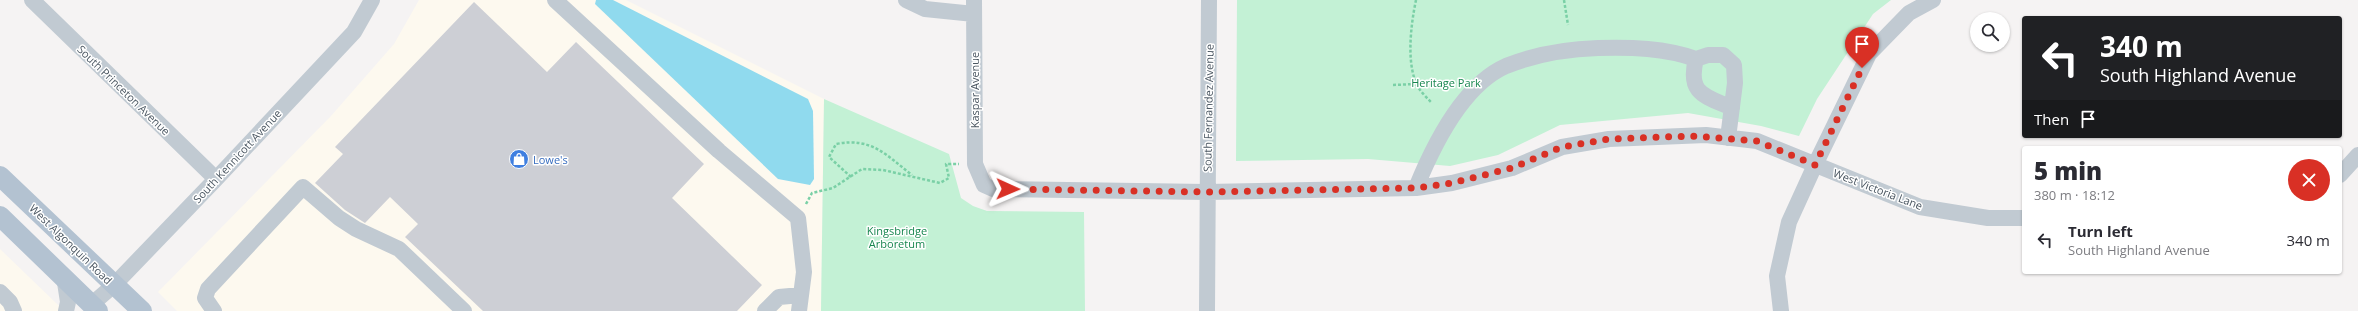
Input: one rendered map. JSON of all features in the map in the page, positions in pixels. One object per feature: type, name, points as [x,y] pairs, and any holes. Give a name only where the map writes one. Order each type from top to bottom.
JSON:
[{"type":"main road","name":"West Algonquin Road","points":[[0,176],[142,311]]},
{"type":"main road","points":[[0,216],[64,276],[95,308]]},
{"type":"street","name":"South Princeton Avenue","points":[[32,0],[216,179]]},
{"type":"street","name":"South Kennicott Avenue","points":[[95,308],[114,284],[216,179],[354,32],[372,0]]},
{"type":"street","points":[[555,0],[719,151],[798,218],[804,272],[799,311]]},
{"type":"street","points":[[906,0],[925,9],[974,7]]},
{"type":"street","name":"South Fernandez Avenue","points":[[1207,311],[1209,0]]},
{"type":"street","points":[[1781,311],[1777,276],[1789,222],[1869,54],[1909,13],[1933,0]]},
{"type":"street","name":"Kaspar Avenue","points":[[974,7],[975,164],[981,179]]},
{"type":"street","points":[[1416,188],[1439,138],[1456,112],[1480,84],[1505,67],[1543,54],[1577,49],[1625,47],[1684,55],[1696,59],[1708,55],[1723,55],[1734,65],[1735,83],[1728,138]]},
{"type":"street","points":[[1696,59],[1693,72],[1694,85],[1700,93],[1732,108]]},
{"type":"street","name":"West Victoria Lane","points":[[981,179],[984,185],[993,189],[1208,192],[1416,188],[1452,183],[1512,168],[1562,147],[1609,139],[1706,136],[1757,141],[1920,207],[1988,218],[2022,218]]},
{"type":"street","points":[[2342,173],[2358,155]]},
{"type":"street","points":[[214,311],[205,298],[208,289],[303,187],[344,222],[399,249],[455,308]]},
{"type":"street","points":[[64,276],[68,302],[66,311]]},
{"type":"street","points":[[0,292],[10,302],[14,311]]},
{"type":"street","points":[[766,311],[779,297],[801,295]]},
{"type":"path","points":[[1416,0],[1411,34],[1411,57],[1417,84],[1431,102]]},
{"type":"path","points":[[1564,0],[1568,25]]},
{"type":"path","points":[[1393,85],[1417,84]]},
{"type":"path","points":[[851,177],[829,157],[836,144],[859,141],[872,146],[914,177]]},
{"type":"path","points":[[798,218],[812,193],[833,188],[862,169],[883,170],[940,183],[948,178],[946,164],[975,164]]},
{"type":"shaded area","points":[[419,0],[626,0],[824,99],[821,311],[177,311],[158,292],[331,116],[394,44]]},
{"type":"shaded area","points":[[0,249],[56,303],[65,311],[0,311]]},
{"type":"green space","name":"Heritage Park","points":[[1237,0],[1891,0],[1873,14],[1817,99],[1799,136],[1761,126],[1688,113],[1560,125],[1498,155],[1450,166],[1368,159],[1236,161]]},
{"type":"green space","name":"Kingsbridge Arboretum","points":[[824,99],[949,154],[961,198],[973,206],[987,211],[1084,212],[1085,311],[821,311]]},
{"type":"water","points":[[596,0],[613,0],[808,99],[813,111],[814,179],[810,185],[778,179],[595,4]]},
{"type":"building","name":"Lowe's","points":[[474,2],[547,72],[576,42],[704,164],[672,198],[762,285],[737,311],[483,311],[405,237],[418,224],[390,197],[365,223],[345,210],[315,183],[343,154],[335,147]]},
{"type":"place","name":"Lowe's","points":[[519,159]]},
{"type":"route","points":[[1008,189],[1208,192],[1416,188],[1452,183],[1512,168],[1562,147],[1609,139],[1692,136],[1757,141],[1815,165],[1862,68]]}]
